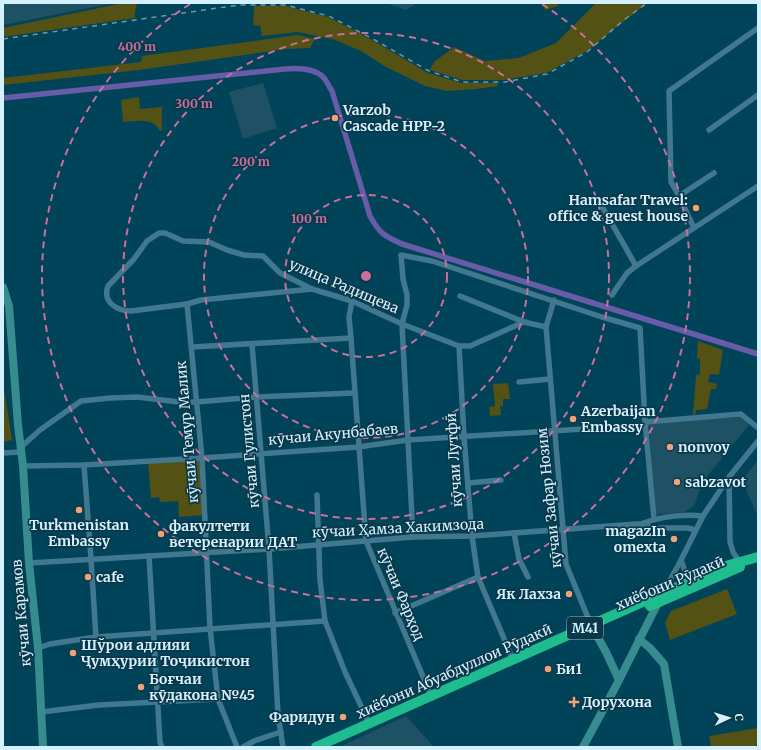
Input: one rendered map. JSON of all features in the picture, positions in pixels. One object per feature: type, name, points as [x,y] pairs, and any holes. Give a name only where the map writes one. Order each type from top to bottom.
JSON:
[{"type":"highway","name":"хиёбони Абуабдуллои Рӯдакӣ","points":[[316,747],[341,738],[461,686],[513,660],[593,628],[663,593],[758,557]]},
{"type":"highway","name":"хиёбони Рӯдакӣ","points":[[461,686],[593,628],[658,603],[740,564]]},
{"type":"highway","points":[[328,747],[341,738]]},
{"type":"main road","name":"кӯчаи Карамов","points":[[3,287],[9,306],[29,562],[38,648],[43,747]]},
{"type":"main road","points":[[583,747],[663,593]]},
{"type":"main road","name":"кӯчаи Зафар Нозим","points":[[593,628],[619,680]]},
{"type":"main road","points":[[638,639],[660,657],[664,664],[678,747]]},
{"type":"street","points":[[694,228],[671,182],[669,91],[758,28]]},
{"type":"street","points":[[709,130],[758,95]]},
{"type":"street","points":[[679,196],[714,173]]},
{"type":"street","points":[[612,295],[627,273],[636,266],[758,186]]},
{"type":"street","points":[[599,201],[636,266]]},
{"type":"street","name":"улица Радищева","points":[[187,304],[123,311],[113,306],[109,302],[106,292],[108,286],[134,259],[147,241],[159,233],[165,233],[183,241],[209,242],[227,250],[244,255],[263,256],[280,273],[312,289],[352,301],[402,324],[459,346]]},
{"type":"street","points":[[413,537],[402,324],[407,305],[407,295],[403,279],[401,255],[432,260],[602,317],[640,328],[645,424],[654,519]]},
{"type":"street","points":[[187,304],[201,300],[312,289]]},
{"type":"street","points":[[460,296],[524,322],[546,327],[554,300]]},
{"type":"street","name":"кӯчаи Фарҳод","points":[[352,301],[350,317],[354,393],[366,541],[432,698]]},
{"type":"street","name":"кӯчаи Темур Малик","points":[[187,304],[202,458],[210,628],[218,699],[237,747]]},
{"type":"street","points":[[459,346],[470,346],[524,322]]},
{"type":"street","name":"кӯчаи Зафар Нозим","points":[[546,327],[566,564],[593,628]]},
{"type":"street","points":[[192,347],[351,338]]},
{"type":"street","name":"кӯчаи Гулистон","points":[[252,344],[269,549],[280,732],[283,747]]},
{"type":"street","name":"кӯчаи Лутфӣ","points":[[459,346],[464,437],[472,536],[478,577],[513,660]]},
{"type":"street","points":[[519,382],[550,379]]},
{"type":"street","points":[[3,453],[21,450],[40,430],[80,401],[137,397],[179,402],[196,402],[256,397],[354,393]]},
{"type":"street","name":"кӯчаи Акунбабаев","points":[[22,466],[84,465],[358,447],[408,440],[645,424],[741,414],[758,428]]},
{"type":"street","points":[[663,593],[703,516],[729,477],[758,441]]},
{"type":"street","points":[[84,465],[96,637]]},
{"type":"street","points":[[729,477],[730,542],[732,550],[740,564]]},
{"type":"street","points":[[468,483],[501,480]]},
{"type":"street","points":[[317,495],[320,580],[325,621],[345,672],[370,725]]},
{"type":"street","points":[[637,524],[654,519],[691,515],[703,516]]},
{"type":"street","name":"кӯчаи Ҳамза Хакимзода","points":[[29,562],[269,549],[413,537],[472,536],[637,524],[654,528],[683,528],[695,530]]},
{"type":"street","points":[[514,533],[519,559],[528,577]]},
{"type":"street","points":[[149,556],[157,703],[160,742],[162,747]]},
{"type":"street","points":[[681,560],[686,574],[695,580]]},
{"type":"street","points":[[395,613],[478,577]]},
{"type":"street","points":[[38,648],[50,644],[96,637],[325,621]]},
{"type":"street","points":[[41,712],[99,705],[218,699]]},
{"type":"street","points":[[243,747],[254,741],[280,732]]},
{"type":"shaded area","points":[[3,3],[114,3],[3,25]]},
{"type":"shaded area","points":[[123,3],[137,3],[135,18],[3,37],[3,28]]},
{"type":"shaded area","points":[[386,3],[417,3],[406,10]]},
{"type":"shaded area","points":[[542,3],[557,3],[558,6],[545,10]]},
{"type":"shaded area","points":[[596,3],[647,3],[587,51],[546,73],[504,80],[462,80],[430,70],[434,62],[454,47],[485,61],[519,58],[556,43]]},
{"type":"shaded area","points":[[254,6],[285,6],[328,17],[372,40],[428,73],[461,83],[497,83],[498,86],[446,91],[425,86],[386,67],[361,51],[335,40],[298,32],[262,36],[260,26],[253,25]]},
{"type":"shaded area","points":[[298,35],[315,39],[310,48],[286,49],[139,70],[3,85],[3,78],[141,62],[142,56]]},
{"type":"shaded area","points":[[263,83],[277,128],[243,139],[229,92]]},
{"type":"shaded area","points":[[139,97],[140,109],[162,107],[162,131],[159,130],[153,123],[148,121],[123,122],[121,100]]},
{"type":"shaded area","points":[[698,341],[723,350],[719,375],[710,374],[708,382],[717,384],[716,389],[711,389],[707,409],[696,410],[695,415],[693,414],[696,375],[700,374],[700,359],[697,358]]},
{"type":"shaded area","points":[[3,382],[12,440],[3,442]]},
{"type":"shaded area","points":[[508,383],[510,399],[503,399],[503,406],[500,406],[501,415],[490,416],[489,407],[495,406],[493,384]]},
{"type":"shaded area","points":[[742,417],[749,425],[703,481],[694,506],[684,512],[654,515],[649,423]]},
{"type":"shaded area","points":[[201,460],[205,515],[179,517],[178,501],[160,502],[159,497],[151,498],[148,463]]},
{"type":"shaded area","points":[[758,460],[758,517],[742,480]]},
{"type":"shaded area","points":[[727,589],[737,614],[670,640],[665,623],[671,611]]},
{"type":"shaded area","points":[[406,716],[434,747],[339,747]]},
{"type":"shaded area","points":[[758,728],[758,744],[753,747],[711,747],[709,736]]},
{"type":"waterway","points":[[3,98],[285,69],[310,70],[319,74],[332,91],[370,216],[377,227],[386,236],[402,244],[758,354]]},
{"type":"railway","points":[[3,39],[239,5],[285,5],[329,16],[429,71],[462,82],[505,82],[547,74],[587,52],[625,19],[647,3]]},
{"type":"place","name":"Varzob Cascade HPP-2","points":[[335,118]]},
{"type":"place","name":"Hamsafar Travel: office & guest house","points":[[696,208]]},
{"type":"place","name":"Azerbaijan Embassy","points":[[573,419]]},
{"type":"place","name":"nonvoy","points":[[670,447]]},
{"type":"place","name":"sabzavot","points":[[677,482]]},
{"type":"place","name":"Turkmenistan Embassy","points":[[79,510]]},
{"type":"place","name":"факултети ветеренарии ДАТ","points":[[161,534]]},
{"type":"place","name":"magazIn omexta","points":[[674,539]]},
{"type":"place","name":"cafe","points":[[88,577]]},
{"type":"place","name":"Як Лахза","points":[[569,594]]},
{"type":"place","name":"Шўрои адлияи Ҷумҳурии Тоҷикистон","points":[[73,653]]},
{"type":"place","name":"Би1","points":[[548,669]]},
{"type":"place","name":"Боғчаи кӯдакона №45","points":[[141,687]]},
{"type":"place","name":"Дорухона","points":[[574,702]]},
{"type":"place","name":"Фаридун","points":[[343,717]]}]
